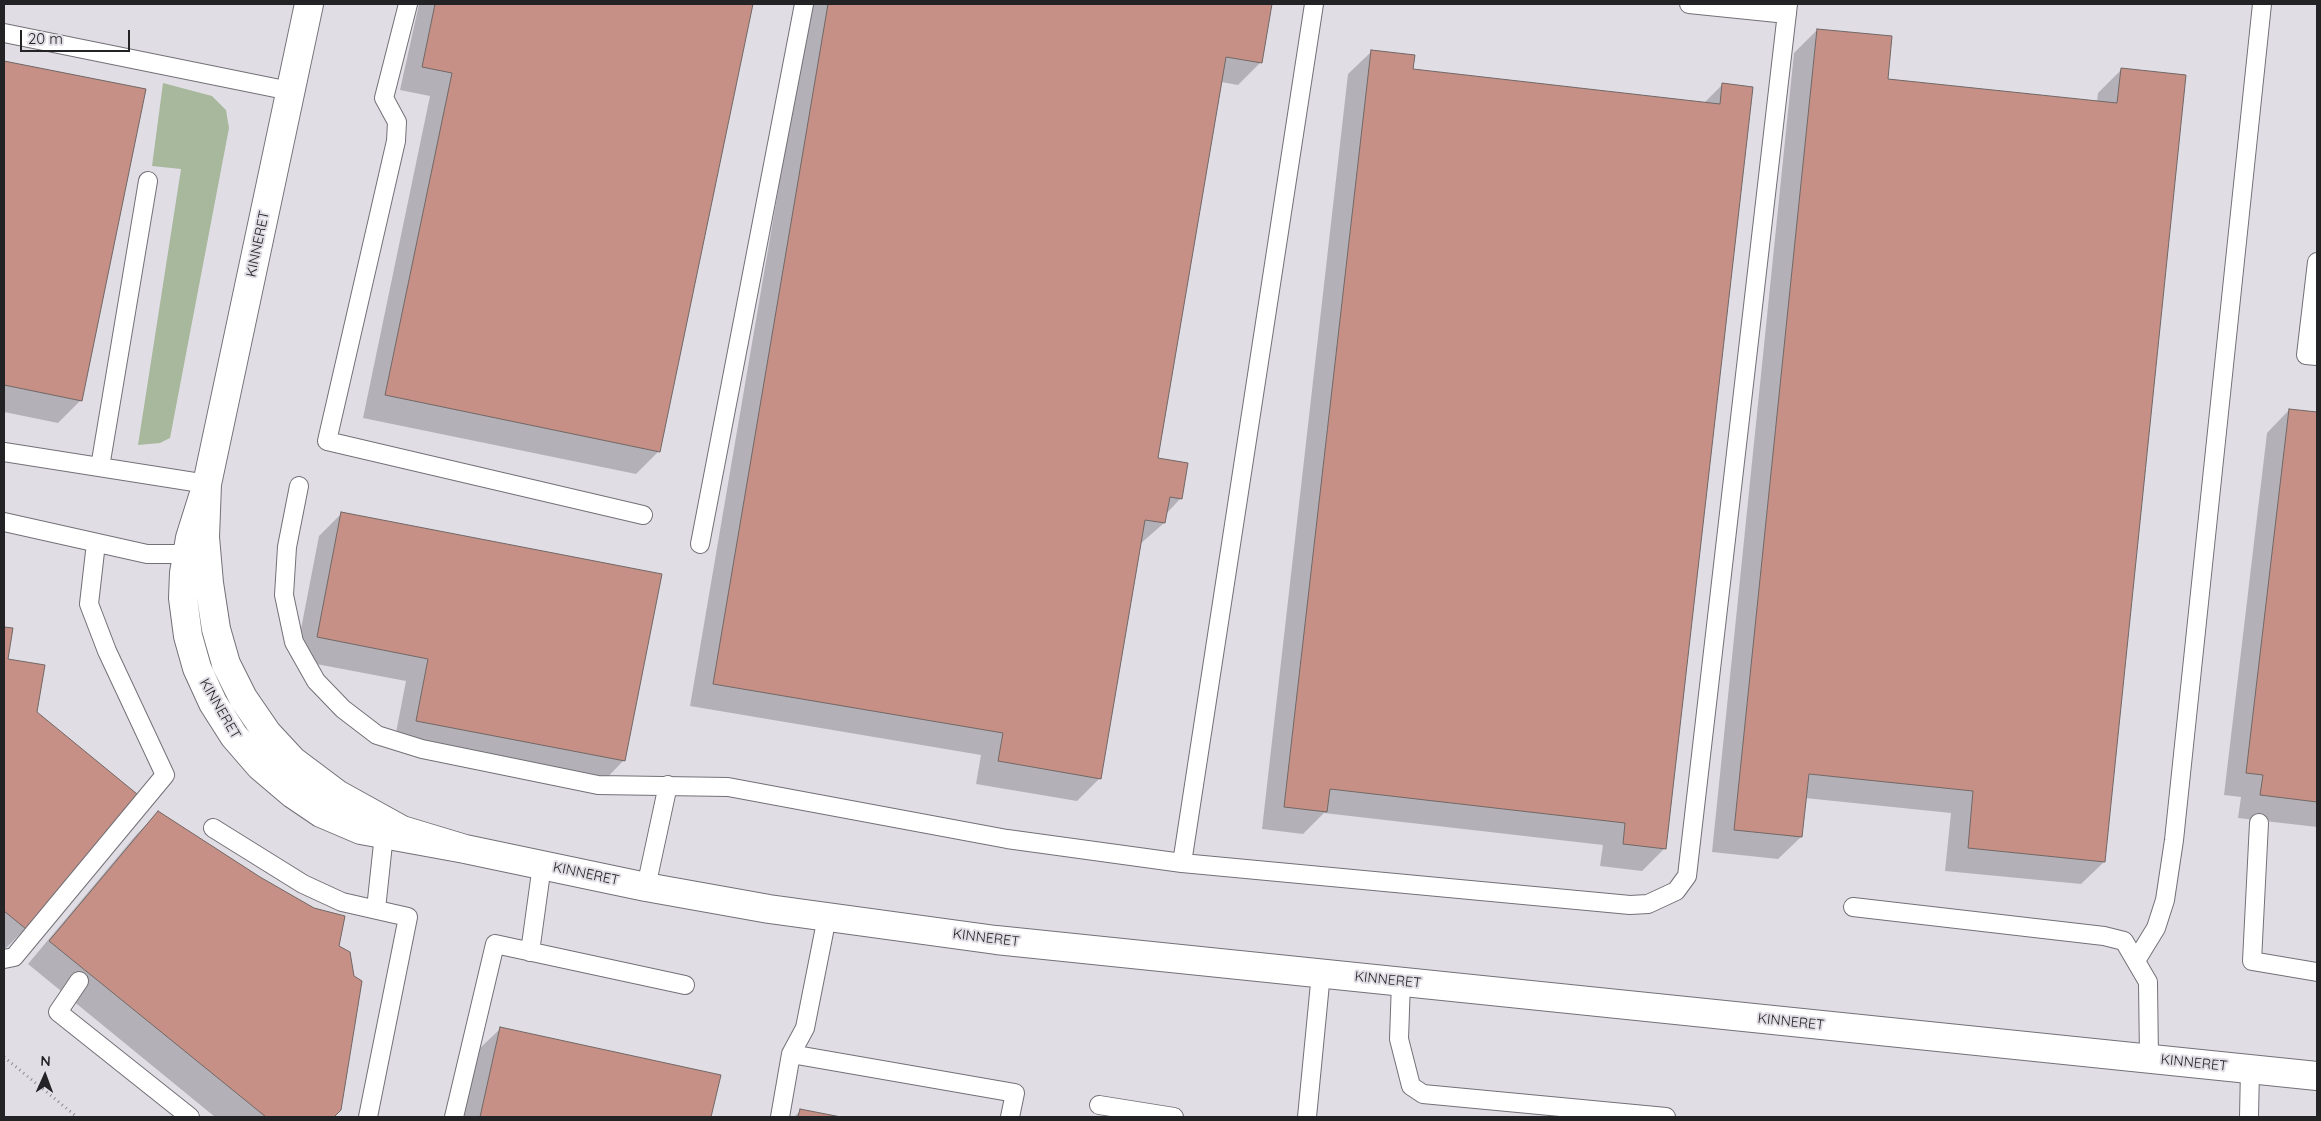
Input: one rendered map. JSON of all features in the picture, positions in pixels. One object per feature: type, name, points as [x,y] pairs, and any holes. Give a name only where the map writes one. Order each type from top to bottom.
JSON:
[{"type":"street","name":"KINNERET","points":[[309,4],[207,484],[197,554],[226,664],[243,698],[267,732],[293,761],[385,827],[402,830],[465,849],[646,887],[827,917],[996,940],[2317,1076]]},
{"type":"lane","points":[[408,4],[384,98],[397,122],[396,141],[327,441],[643,516]]},
{"type":"lane","points":[[700,544],[804,4]]},
{"type":"lane","points":[[1182,863],[1314,4]]},
{"type":"lane","points":[[299,486],[287,547],[284,595],[294,642],[316,681],[343,709],[377,735],[422,750],[598,785],[728,787],[1007,838],[1182,863],[1630,905],[1648,904],[1676,891],[1687,876],[1787,9],[1689,4]]},
{"type":"lane","points":[[2137,959],[2156,928],[2165,900],[2174,840],[2262,4]]},
{"type":"lane","points":[[4,33],[290,91]]},
{"type":"lane","points":[[100,467],[148,181]]},
{"type":"lane","points":[[2317,262],[2306,355],[2317,356]]},
{"type":"lane","points":[[4,452],[207,484]]},
{"type":"lane","points":[[4,522],[147,554],[197,554]]},
{"type":"lane","points":[[4,959],[14,958],[165,774],[107,651],[89,604],[96,542]]},
{"type":"lane","points":[[646,887],[668,785]]},
{"type":"lane","points":[[2259,823],[2252,961],[2317,972]]},
{"type":"lane","points":[[376,909],[385,827]]},
{"type":"lane","points":[[213,828],[303,884],[342,902],[408,917],[368,1117]]},
{"type":"lane","points":[[530,952],[542,865]]},
{"type":"lane","points":[[1853,907],[2104,936],[2124,941],[2137,959],[2148,982],[2149,1059]]},
{"type":"lane","points":[[780,1117],[791,1054],[805,1028],[827,917]]},
{"type":"lane","points":[[454,1117],[495,944],[685,985]]},
{"type":"lane","points":[[1307,1117],[1322,973]]},
{"type":"lane","points":[[78,981],[58,1012],[190,1117]]},
{"type":"lane","points":[[1401,982],[1399,1039],[1411,1086],[1423,1094],[1542,1111],[1666,1117]]},
{"type":"lane","points":[[791,1054],[1015,1093],[1010,1117]]},
{"type":"lane","points":[[2250,1069],[2250,1117]]},
{"type":"lane","points":[[1100,1105],[1174,1117]]},
{"type":"path","points":[[4,1057],[77,1117]]},
{"type":"green space","points":[[163,83],[212,96],[226,110],[229,128],[170,438],[160,443],[138,445],[181,169],[152,166]]},
{"type":"building","points":[[435,4],[753,4],[660,452],[385,395],[452,73],[422,67]]},
{"type":"building","points":[[828,4],[1272,4],[1262,63],[1226,57],[1158,458],[1188,463],[1182,499],[1170,497],[1165,523],[1145,520],[1101,779],[998,761],[1003,733],[713,684]]},
{"type":"building","points":[[1817,29],[1892,36],[1888,79],[2117,103],[2121,68],[2186,75],[2105,862],[1968,848],[1973,791],[1809,774],[1802,837],[1734,830]]},
{"type":"building","points":[[1371,50],[1415,55],[1413,69],[1720,104],[1722,83],[1753,87],[1666,849],[1623,844],[1625,823],[1330,789],[1327,812],[1284,807]]},
{"type":"building","points":[[4,61],[146,89],[82,401],[4,385]]},
{"type":"building","points":[[2289,409],[2317,412],[2317,802],[2260,795],[2263,775],[2246,773]]},
{"type":"building","points":[[341,512],[662,574],[625,761],[416,721],[428,659],[317,637]]},
{"type":"building","points":[[4,627],[13,628],[8,659],[45,665],[37,712],[137,794],[26,929],[4,911]]},
{"type":"building","points":[[158,811],[260,877],[314,908],[345,916],[339,946],[350,952],[354,976],[362,981],[341,1110],[334,1117],[266,1117],[49,941]]},
{"type":"building","points":[[500,1027],[721,1075],[711,1117],[480,1117]]},
{"type":"building","points":[[800,1109],[841,1117],[798,1117]]}]
